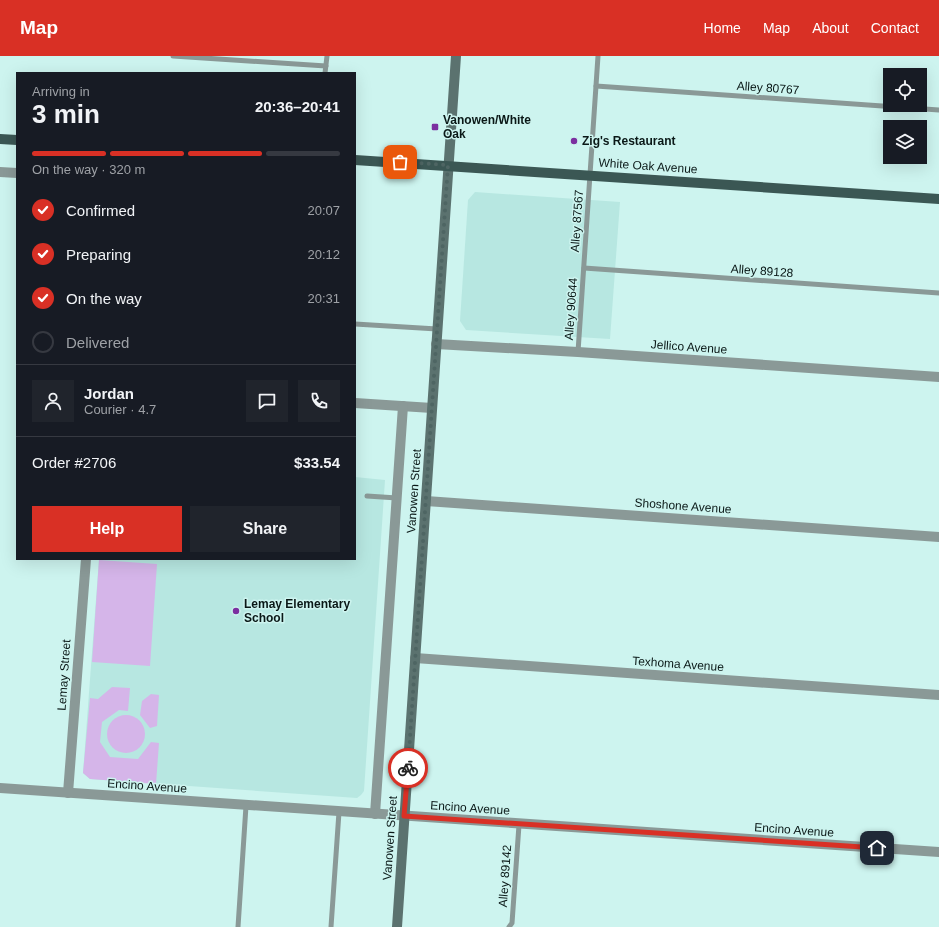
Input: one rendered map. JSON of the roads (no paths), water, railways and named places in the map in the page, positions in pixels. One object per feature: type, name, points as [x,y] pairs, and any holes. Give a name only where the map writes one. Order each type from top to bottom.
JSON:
[{"type":"main road","name":"Vanowen Street","points":[[397,927],[456,56]]},
{"type":"main road","points":[[0,139],[16,140]]},
{"type":"main road","name":"White Oak Avenue","points":[[356,160],[939,199]]},
{"type":"street","points":[[0,172],[16,173]]},
{"type":"street","name":"Jellico Avenue","points":[[436,344],[578,352],[939,377]]},
{"type":"street","points":[[356,403],[432,408]]},
{"type":"street","name":"Vanowen Street","points":[[375,814],[403,406]]},
{"type":"street","name":"Shoshone Avenue","points":[[426,501],[939,537]]},
{"type":"street","name":"Lemay Street","points":[[68,793],[86,560]]},
{"type":"street","name":"Texhoma Avenue","points":[[415,658],[939,695]]},
{"type":"street","name":"Encino Avenue","points":[[0,788],[519,825],[939,852]]},
{"type":"lane","points":[[173,56],[326,66]]},
{"type":"lane","points":[[325,72],[326,56]]},
{"type":"lane","name":"Alley 87567","points":[[584,268],[598,56]]},
{"type":"lane","name":"Alley 80767","points":[[596,86],[939,110]]},
{"type":"lane","name":"Alley 89128","points":[[584,268],[939,293]]},
{"type":"lane","name":"Alley 90644","points":[[578,352],[584,268]]},
{"type":"lane","points":[[356,324],[437,329]]},
{"type":"lane","points":[[367,496],[397,498]]},
{"type":"lane","points":[[238,927],[246,806]]},
{"type":"lane","points":[[331,927],[339,812]]},
{"type":"lane","name":"Alley 89142","points":[[509,927],[512,922],[519,825]]},
{"type":"place","name":"Vanowen/White Oak","points":[[435,127]]},
{"type":"place","name":"Zig's Restaurant","points":[[574,141]]},
{"type":"place","name":"Lemay Elementary School","points":[[236,611]]}]
